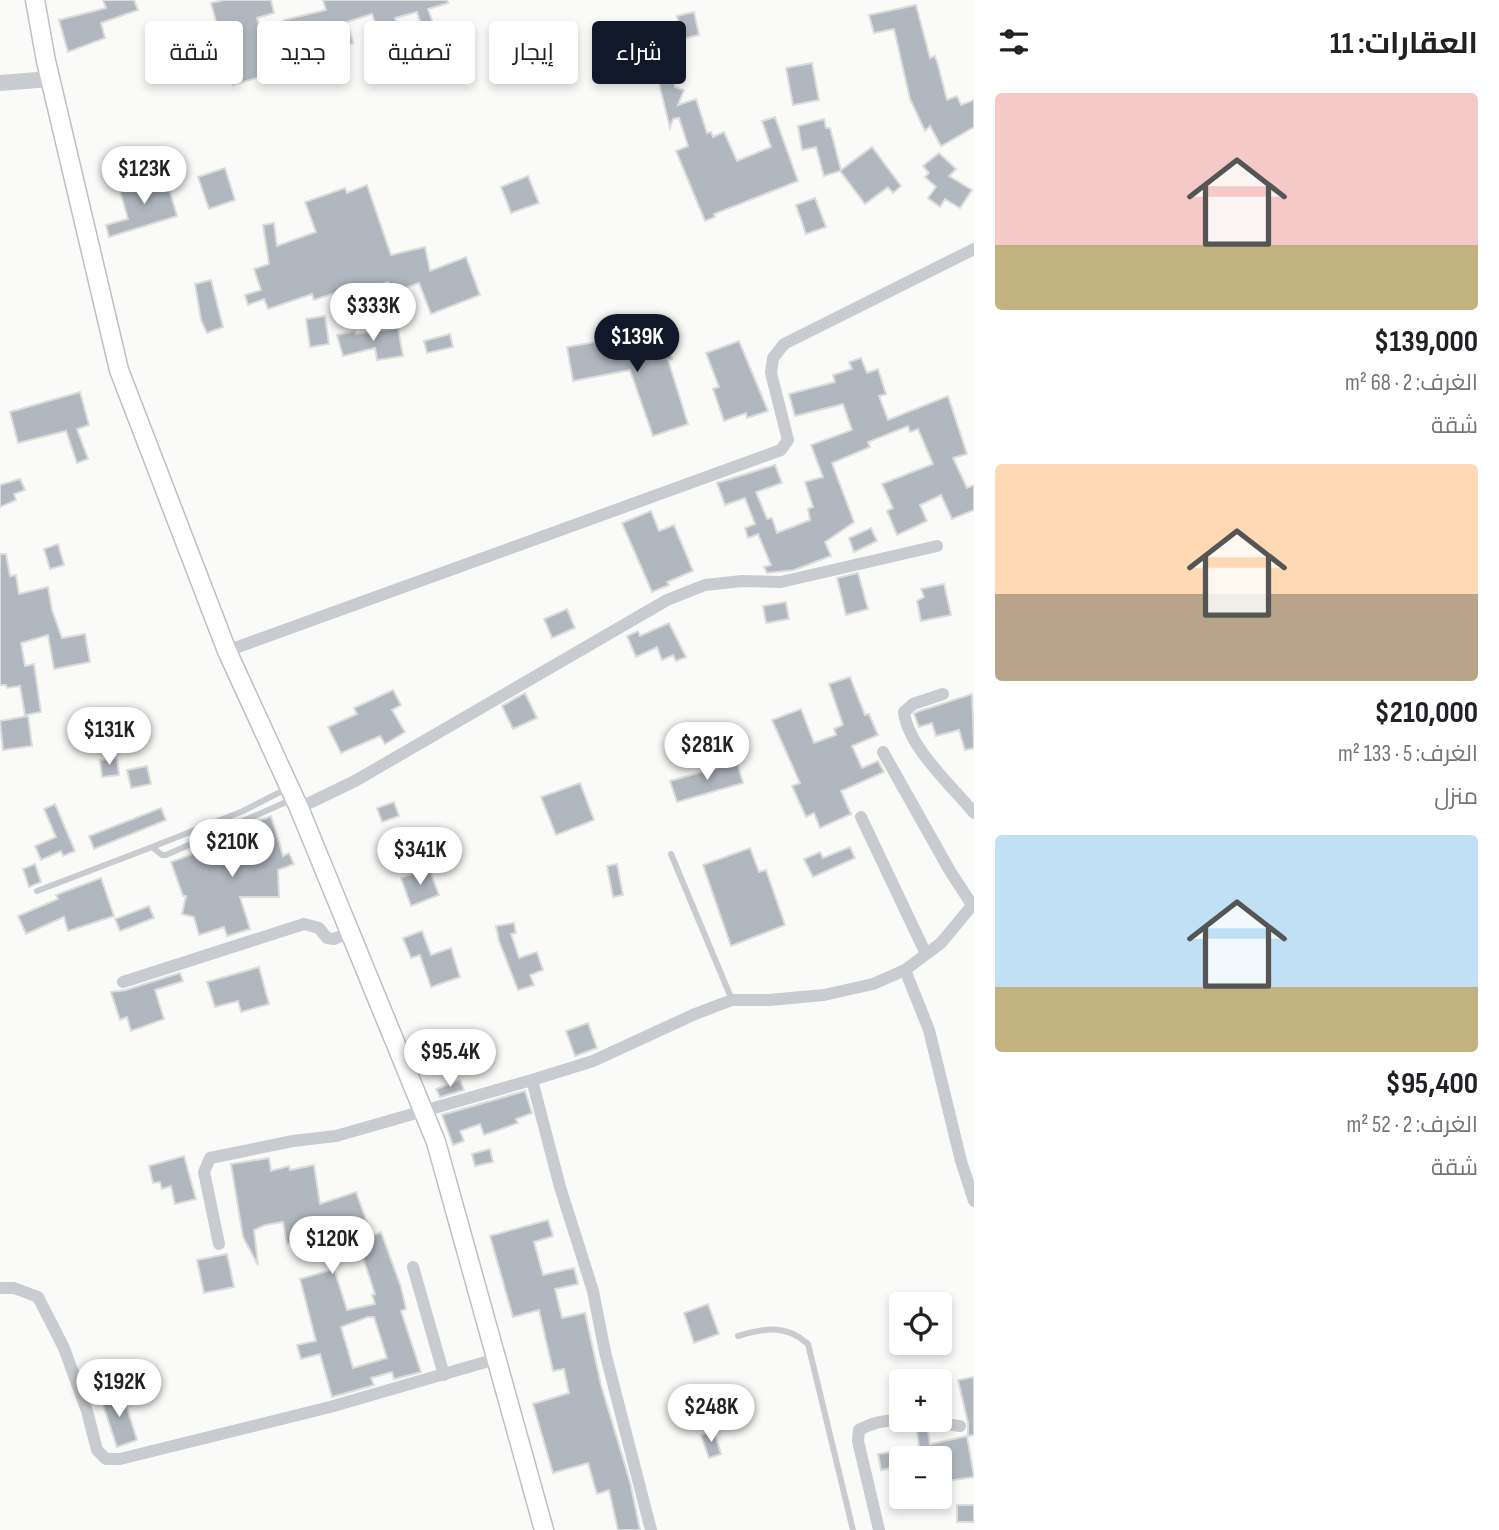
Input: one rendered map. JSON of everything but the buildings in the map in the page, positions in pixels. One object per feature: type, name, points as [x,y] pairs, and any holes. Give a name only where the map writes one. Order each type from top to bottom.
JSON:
[{"type":"main road","points":[[35,0],[50,79],[119,370],[227,651],[295,798],[436,1142],[544,1530]]},
{"type":"street","points":[[0,83],[50,79]]},
{"type":"street","points":[[227,651],[781,450],[788,440],[771,373],[773,358],[784,344],[974,249]]},
{"type":"street","points":[[295,798],[355,782],[667,600],[705,585],[742,581],[781,582],[937,546]]},
{"type":"street","points":[[943,694],[913,704],[904,712],[905,724],[922,752],[974,813]]},
{"type":"street","points":[[219,1244],[204,1172],[210,1158],[293,1141],[336,1136],[424,1114],[593,1061],[732,1000],[824,995],[873,984],[905,970],[941,943],[973,904],[950,871],[883,752]]},
{"type":"street","points":[[861,817],[926,954]]},
{"type":"street","points":[[123,982],[304,925],[319,928],[327,937],[334,939],[349,932]]},
{"type":"street","points":[[905,970],[929,1030],[961,1161],[974,1201]]},
{"type":"street","points":[[532,1080],[593,1291],[651,1530]]},
{"type":"street","points":[[412,1267],[444,1375]]},
{"type":"street","points":[[0,1289],[14,1288],[38,1297],[64,1348],[97,1450],[106,1459],[120,1459],[248,1427],[496,1359]]},
{"type":"street","points":[[878,1530],[858,1441],[859,1430],[866,1425],[913,1419],[960,1426]]},
{"type":"lane","points":[[152,846],[162,855],[166,855],[295,798]]},
{"type":"lane","points":[[37,891],[243,811],[295,798]]},
{"type":"lane","points":[[671,854],[732,1000]]},
{"type":"lane","points":[[738,1336],[769,1328],[787,1330],[808,1344],[853,1530]]}]
